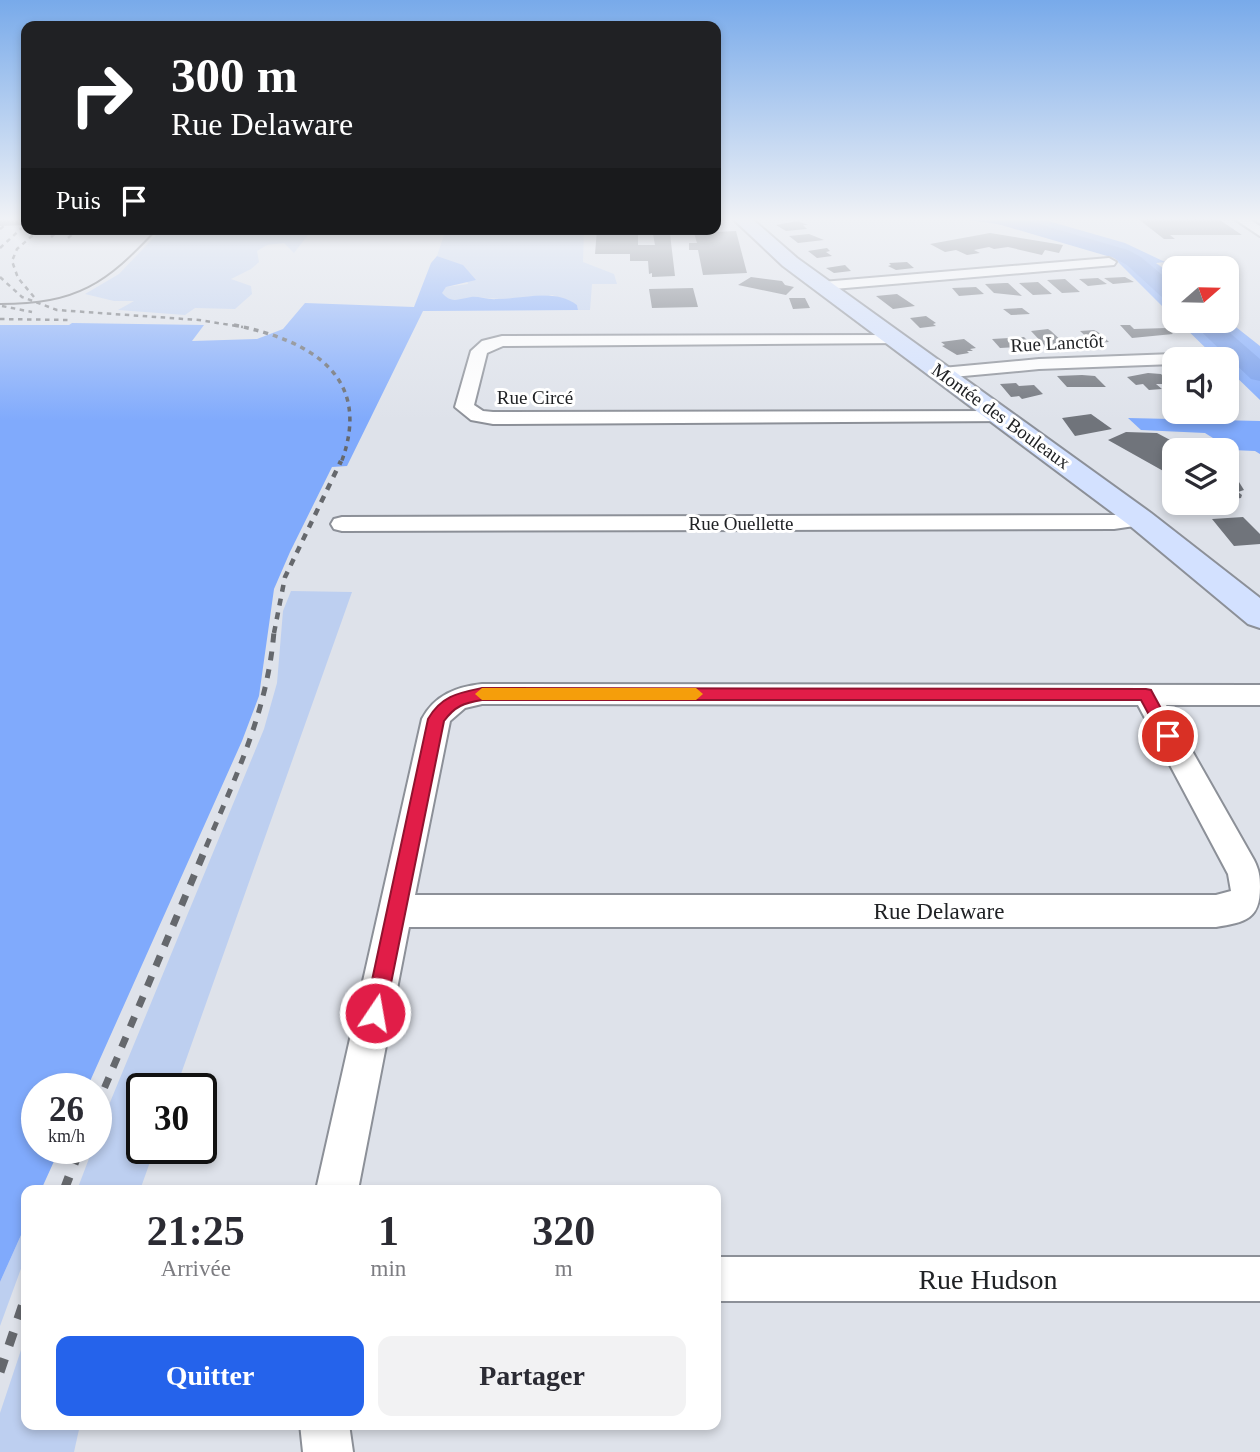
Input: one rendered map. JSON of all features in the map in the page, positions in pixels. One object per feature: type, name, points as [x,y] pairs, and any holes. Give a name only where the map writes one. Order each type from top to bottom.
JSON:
[{"type":"street","name":"Montée des Bouleaux","points":[[822,286],[1140,519],[1260,616]]},
{"type":"street","name":"Rue Circé","points":[[896,340],[502,341],[479,351],[464,407],[478,416],[493,418],[1002,417]]},
{"type":"street","name":"Rue Lanctôt","points":[[942,373],[1039,364],[1162,359]]},
{"type":"street","name":"Rue Ouellette","points":[[342,524],[1114,522],[1140,519]]},
{"type":"street","name":"Rue Delaware","points":[[397,911],[1216,911],[1242,905],[1248,897],[1249,884],[1243,870],[1146,694]]},
{"type":"street","points":[[338,1185],[436,719],[446,706],[469,696],[1260,695]]},
{"type":"street","name":"Rue Hudson","points":[[721,1279],[1260,1279]]},
{"type":"street","points":[[325,1430],[328,1452]]},
{"type":"shaded area","points":[[99,286],[250,286],[252,294],[235,309],[195,308],[185,315],[118,310],[134,301],[114,301],[85,294]]},
{"type":"shaded area","points":[[422,286],[451,286],[446,287],[442,293],[449,299],[549,296],[568,300],[577,305],[578,310],[423,311],[347,466],[332,467],[274,589],[259,696],[242,741],[94,1073],[21,1073],[21,1164],[53,1164],[43,1185],[21,1185],[21,1235],[0,1282],[0,325],[204,325],[192,341],[257,339],[283,329],[305,303],[414,307]]},
{"type":"shaded area","points":[[592,286],[590,310],[578,310],[577,305],[552,295],[500,299],[474,297],[455,301],[441,293],[446,287]]},
{"type":"shaded area","points":[[1142,286],[1162,286],[1162,306]]},
{"type":"shaded area","points":[[1239,329],[1260,346],[1260,400],[1239,380],[1239,347],[1205,347],[1190,333],[1239,333]]},
{"type":"shaded area","points":[[1128,418],[1162,419],[1162,424],[1239,424],[1239,421],[1260,421],[1260,454],[1239,450],[1239,438],[1213,438],[1205,433],[1141,430]]},
{"type":"shaded area","points":[[291,591],[352,592],[181,1073],[126,1073],[126,1164],[149,1164],[142,1185],[79,1185],[87,1164],[112,1164],[112,1097],[264,729],[277,683],[283,611]]},
{"type":"shaded area","points":[[21,1235],[21,1269],[0,1326],[0,1282]]},
{"type":"shaded area","points":[[21,1350],[21,1430],[79,1430],[74,1452],[0,1452],[0,1413]]},
{"type":"building","points":[[742,286],[794,287],[786,295]]},
{"type":"building","points":[[987,286],[1011,286],[1022,296],[994,293]]},
{"type":"building","points":[[1022,286],[1042,286],[1052,294],[1033,295]]},
{"type":"building","points":[[1054,286],[1073,286],[1080,292],[1062,293]]},
{"type":"building","points":[[976,287],[984,294],[959,296],[952,288]]},
{"type":"building","points":[[693,288],[698,307],[652,308],[649,289]]},
{"type":"building","points":[[897,294],[915,306],[893,309],[876,296]]},
{"type":"building","points":[[789,298],[805,298],[810,308],[793,309]]},
{"type":"building","points":[[1022,308],[1030,314],[1011,315],[1003,309]]},
{"type":"building","points":[[926,316],[936,323],[933,324],[936,326],[920,328],[910,318]]},
{"type":"building","points":[[1120,325],[1130,325],[1134,329],[1162,328],[1162,333],[1173,334],[1132,338]]},
{"type":"building","points":[[1048,329],[1066,345],[1045,346],[1031,331]]},
{"type":"building","points":[[1094,330],[1109,342],[1093,343],[1080,331]]},
{"type":"building","points":[[1024,337],[1033,346],[1000,348],[992,339]]},
{"type":"building","points":[[964,339],[976,348],[970,349],[973,351],[957,355],[942,346],[945,345],[941,342]]},
{"type":"building","points":[[1148,373],[1161,374],[1162,384],[1156,384],[1162,389],[1149,390],[1143,384],[1136,385],[1127,377]]},
{"type":"building","points":[[1057,376],[1095,376],[1106,387],[1067,387]]},
{"type":"building","points":[[1016,383],[1019,386],[1034,385],[1043,394],[1022,399],[1019,396],[1011,397],[1000,384]]},
{"type":"building","points":[[1091,414],[1112,429],[1075,436],[1062,418]]},
{"type":"building","points":[[1126,432],[1157,433],[1166,438],[1162,438],[1162,470],[1108,440]]},
{"type":"building","points":[[1243,517],[1260,534],[1260,544],[1234,546],[1212,519]]},
{"type":"waterway","points":[[1215,333],[1260,373]]},
{"type":"tram line","points":[[0,304],[50,300],[90,286]]},
{"type":"railway","points":[[10,286],[22,297],[57,310],[199,320],[240,327]]},
{"type":"railway","points":[[25,286],[34,297]]},
{"type":"railway","points":[[2,306],[32,312]]},
{"type":"railway","points":[[0,319],[70,320]]},
{"type":"railway","points":[[234,325],[240,327]]},
{"type":"railway","points":[[240,327],[287,341],[310,352],[328,367],[342,385],[349,407],[349,433],[341,463]]},
{"type":"railway","points":[[274,633],[285,577],[341,461]]},
{"type":"railway","points":[[206,847],[258,715],[271,660],[274,631]]},
{"type":"railway","points":[[111,1073],[207,845]]},
{"type":"railway","points":[[66,1185],[74,1164]]},
{"type":"railway","points":[[0,1372],[21,1310]]},
{"type":"slow traffic","points":[[482,694],[696,694]]},
{"type":"route","points":[[375,1013],[436,719],[440,712],[456,699],[482,694],[1146,694],[1168,736]]}]
